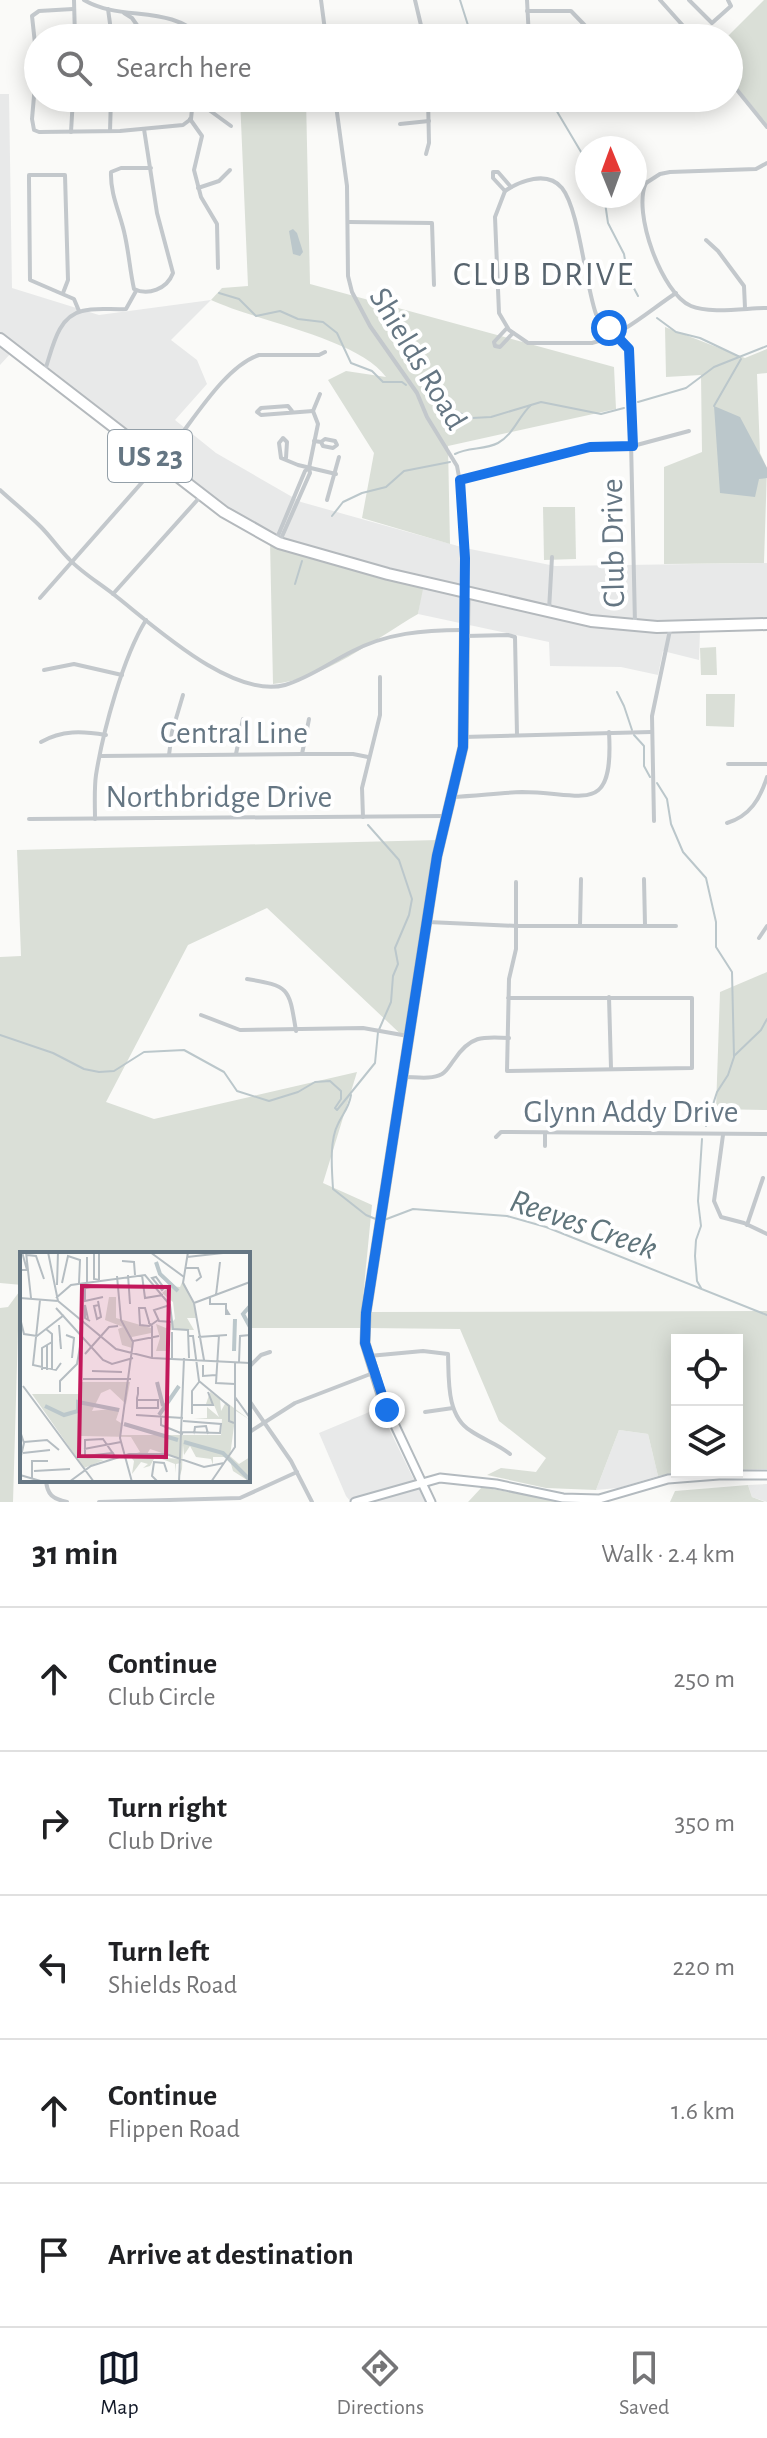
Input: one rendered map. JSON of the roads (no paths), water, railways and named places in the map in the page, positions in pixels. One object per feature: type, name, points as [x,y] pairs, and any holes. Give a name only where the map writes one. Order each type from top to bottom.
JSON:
[{"type":"highway","name":"US 23","points":[[0,339],[141,449],[165,455],[202,496],[264,537],[281,534],[292,548],[549,612],[635,626],[670,628],[767,624]]},
{"type":"main road","points":[[141,449],[165,455]]},
{"type":"street","points":[[74,0],[74,24]]},
{"type":"street","points":[[84,0],[108,9],[186,24]]},
{"type":"street","points":[[321,0],[324,24]]},
{"type":"street","points":[[415,0],[421,24]]},
{"type":"street","points":[[527,0],[528,24]]},
{"type":"street","points":[[660,0],[681,24]]},
{"type":"street","points":[[689,0],[712,23],[731,6],[728,0]]},
{"type":"street","points":[[33,24],[32,16],[39,11],[73,9]]},
{"type":"street","points":[[108,9],[110,24]]},
{"type":"street","points":[[527,11],[566,10],[577,15],[585,24]]},
{"type":"street","points":[[122,11],[136,24]]},
{"type":"street","points":[[743,97],[767,127]]},
{"type":"street","points":[[33,112],[32,126],[39,132],[110,131],[183,125],[190,119],[191,112]]},
{"type":"street","points":[[71,132],[72,112]]},
{"type":"street","points":[[110,131],[111,112]]},
{"type":"street","points":[[212,112],[231,126]]},
{"type":"street","name":"Shields Road","points":[[337,112],[346,178],[348,276],[352,292],[370,326],[417,393],[427,417],[457,466],[465,592]]},
{"type":"street","points":[[426,154],[429,112]]},
{"type":"street","points":[[190,119],[202,136],[194,165],[198,188],[217,224],[218,268]]},
{"type":"street","points":[[400,124],[429,121]]},
{"type":"street","points":[[136,291],[161,288],[170,282],[173,273],[159,223],[144,129]]},
{"type":"street","points":[[647,182],[660,174],[756,169],[767,163]]},
{"type":"street","points":[[136,291],[132,283],[124,229],[112,194],[111,172],[121,168],[151,168]]},
{"type":"street","points":[[198,188],[219,181],[230,170]]},
{"type":"street","points":[[505,192],[493,178],[493,172],[498,172],[511,187]]},
{"type":"street","points":[[63,293],[68,280],[65,175],[35,173],[29,175],[30,280],[74,299],[79,311]]},
{"type":"street","points":[[676,293],[615,334],[592,343],[528,343],[507,328],[497,305],[497,209],[505,192],[527,179],[543,179],[562,189],[571,206],[596,314],[615,334],[629,349],[633,446],[689,431]]},
{"type":"street","points":[[642,208],[657,264],[687,304],[697,308],[767,308]]},
{"type":"street","points":[[349,222],[432,223],[434,285]]},
{"type":"street","points":[[706,240],[744,286],[745,308]]},
{"type":"street","points":[[556,277],[584,270]]},
{"type":"street","points":[[43,373],[51,347],[63,324],[79,311],[126,309],[136,291]]},
{"type":"street","points":[[507,328],[494,342],[495,346],[500,347],[513,333]]},
{"type":"street","points":[[40,598],[165,455],[223,382],[250,358],[259,355],[319,355],[325,352]]},
{"type":"street","points":[[313,411],[320,394]]},
{"type":"street","points":[[292,411],[289,406],[260,408],[257,412],[271,415],[313,411]]},
{"type":"street","points":[[271,407],[271,415]]},
{"type":"street","points":[[281,534],[318,442],[318,420],[313,411]]},
{"type":"street","points":[[286,458],[288,442],[283,438],[279,442],[279,455],[293,464],[336,474]]},
{"type":"street","name":"Club Drive","points":[[460,480],[590,447],[633,446],[635,626]]},
{"type":"street","points":[[327,500],[339,457]]},
{"type":"street","points":[[0,491],[43,529],[70,561],[196,657],[234,678],[270,686],[285,685],[364,646],[426,630],[515,638],[517,736]]},
{"type":"street","points":[[113,594],[202,496]]},
{"type":"street","points":[[549,612],[552,557]]},
{"type":"street","points":[[429,1499],[373,1373],[365,1343],[366,1313],[445,816],[463,737],[465,592]]},
{"type":"street","points":[[95,819],[95,784],[106,735],[122,675],[146,620]]},
{"type":"street","points":[[654,821],[651,732],[656,690],[670,628]]},
{"type":"street","points":[[44,670],[74,664],[122,675]]},
{"type":"street","points":[[363,817],[362,788],[380,715],[380,677]]},
{"type":"street","points":[[169,755],[183,695]]},
{"type":"street","points":[[236,754],[243,719]]},
{"type":"street","points":[[302,754],[309,719]]},
{"type":"street","points":[[41,742],[70,732],[106,735]]},
{"type":"street","points":[[450,797],[522,792],[568,797],[590,793],[601,787],[608,778],[609,732]]},
{"type":"street","points":[[463,737],[651,732]]},
{"type":"street","name":"Central Line","points":[[101,756],[353,754],[368,757]]},
{"type":"street","points":[[728,764],[767,764]]},
{"type":"street","points":[[727,823],[744,816],[754,807],[767,777]]},
{"type":"street","name":"Northbridge Drive","points":[[29,819],[445,816]]},
{"type":"street","points":[[580,925],[581,879]]},
{"type":"street","points":[[644,879],[645,925]]},
{"type":"street","points":[[508,998],[692,998],[692,1068],[508,1071],[508,998],[517,926],[516,882]]},
{"type":"street","points":[[428,922],[517,926],[676,926]]},
{"type":"street","points":[[759,938],[767,926]]},
{"type":"street","points":[[247,979],[276,984],[286,990],[296,1031]]},
{"type":"street","points":[[609,997],[611,1068]]},
{"type":"street","points":[[201,1015],[238,1029],[296,1031],[363,1028],[408,1036]]},
{"type":"street","points":[[402,1077],[433,1077],[445,1072],[470,1042],[482,1036],[509,1038]]},
{"type":"street","name":"Glynn Addy Drive","points":[[496,1137],[501,1132],[767,1134]]},
{"type":"street","points":[[545,1133],[545,1146]]},
{"type":"street","points":[[723,1135],[714,1201],[716,1210],[721,1217],[767,1234]]},
{"type":"street","points":[[747,1225],[763,1178]]},
{"type":"street","points":[[369,1356],[423,1351],[448,1354],[453,1408],[464,1427],[510,1454]]},
{"type":"street","points":[[250,1366],[261,1355],[270,1352]]},
{"type":"street","points":[[250,1432],[295,1403],[373,1373]]},
{"type":"street","points":[[250,1402],[297,1472],[312,1502]]},
{"type":"street","points":[[425,1412],[453,1408]]},
{"type":"street","points":[[400,1489],[413,1476],[413,1463]]},
{"type":"street","points":[[99,1502],[240,1498],[297,1472]]},
{"type":"street","points":[[355,1502],[440,1478],[465,1479],[563,1498],[599,1499],[668,1479],[767,1475]]},
{"type":"street","points":[[46,1482],[50,1496],[67,1502]]},
{"type":"street","points":[[400,1489],[419,1491],[429,1499]]},
{"type":"waterway","points":[[460,0],[468,24]]},
{"type":"waterway","points":[[557,112],[575,142]]},
{"type":"waterway","points":[[606,208],[608,223],[624,254],[628,277],[638,296]]},
{"type":"waterway","points":[[219,293],[239,299],[256,316],[280,311],[298,319],[323,322],[337,333],[351,363],[372,371],[383,382],[402,382],[406,385]]},
{"type":"waterway","points":[[657,318],[676,332],[700,338],[740,357]]},
{"type":"waterway","points":[[638,402],[686,388],[714,367],[767,346]]},
{"type":"waterway","points":[[714,406],[741,359]]},
{"type":"waterway","points":[[426,394],[444,407],[472,418],[491,417],[541,402],[601,414],[624,408]]},
{"type":"waterway","points":[[455,454],[498,443],[531,405]]},
{"type":"waterway","points":[[332,516],[343,502],[386,487],[404,471],[450,462]]},
{"type":"waterway","points":[[295,584],[302,561]]},
{"type":"waterway","points":[[617,692],[632,730]]},
{"type":"waterway","points":[[634,735],[644,746],[644,766],[650,777]]},
{"type":"waterway","points":[[657,783],[667,799],[671,824],[683,852],[706,878],[716,922],[716,947],[732,972],[734,1057],[728,1075],[717,1092],[706,1126]]},
{"type":"waterway","name":"Reeves Creek","points":[[0,1035],[53,1053],[84,1069],[99,1072],[114,1071],[144,1052],[184,1050],[224,1072],[237,1091],[269,1101],[298,1092],[315,1082],[330,1081],[341,1091],[337,1110],[375,1063],[378,1032],[391,1002],[393,976],[398,964],[395,948],[409,915],[412,899],[399,860],[368,825]]},
{"type":"waterway","points":[[734,1056],[761,1030],[767,1019]]},
{"type":"waterway","name":"Reeves Creek","points":[[351,1095],[333,1139],[333,1189],[366,1215],[378,1220]]},
{"type":"waterway","points":[[701,1288],[697,1281],[695,1256],[701,1226],[698,1201],[702,1139]]},
{"type":"waterway","name":"Reeves Creek","points":[[384,1220],[413,1209],[507,1216],[546,1227],[767,1315]]},
{"type":"district","name":"CLUB DRIVE","points":[[544,273]]}]
